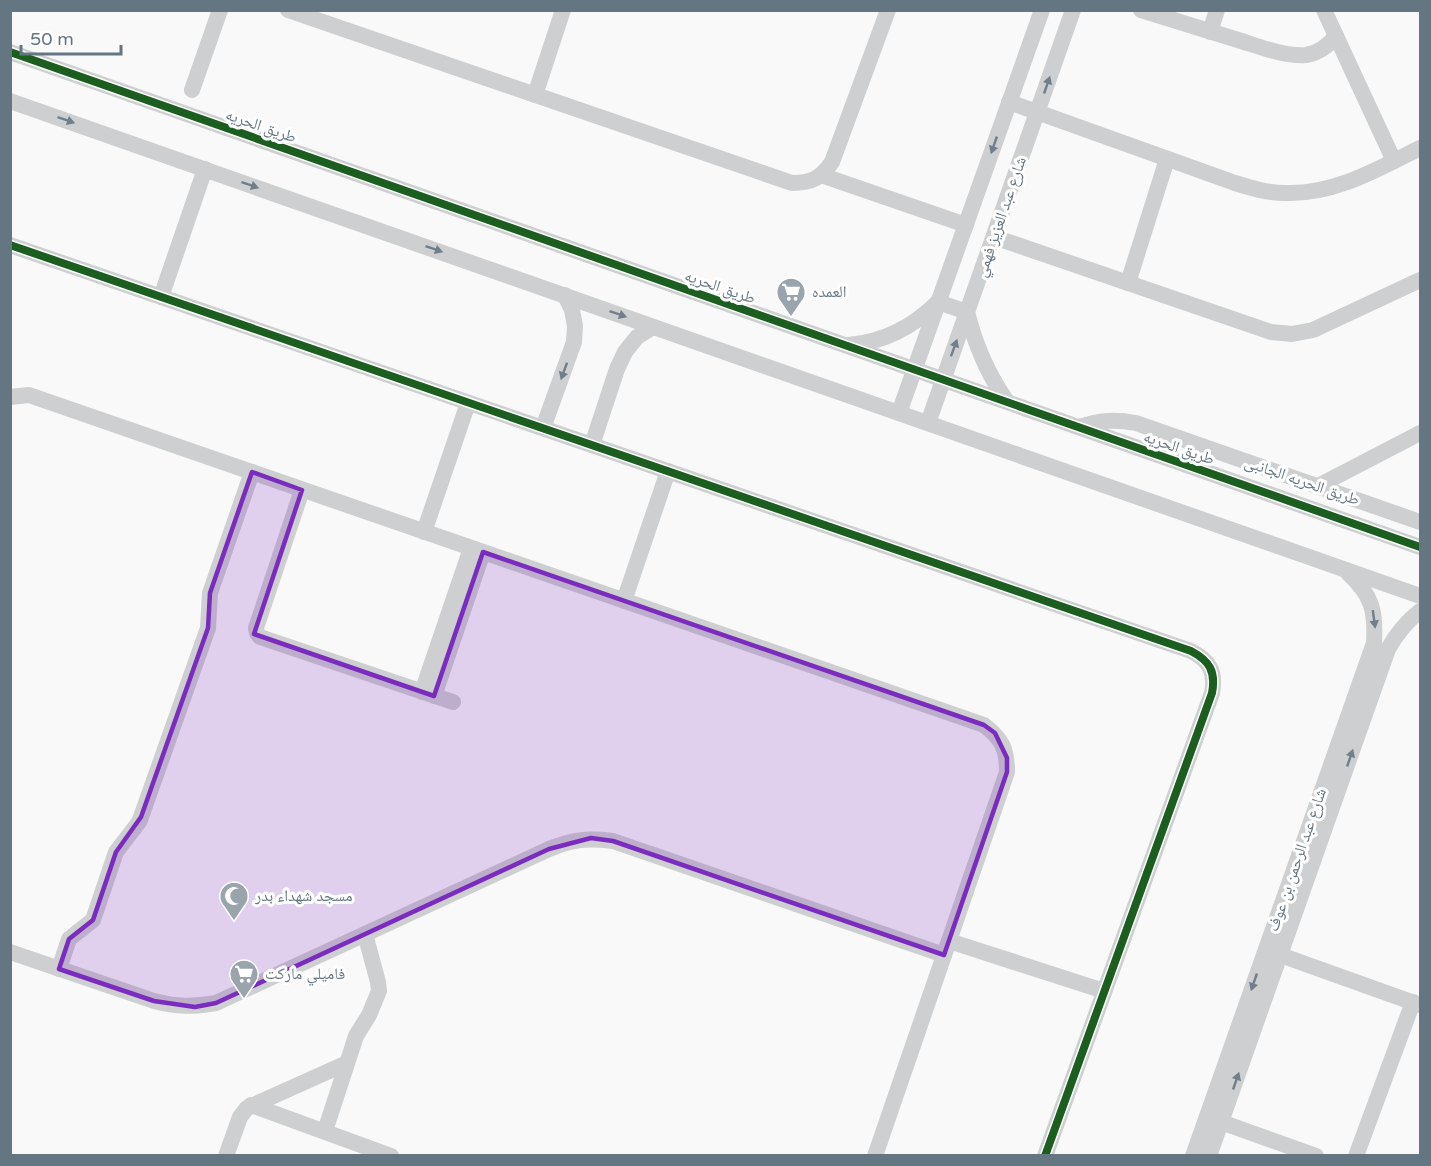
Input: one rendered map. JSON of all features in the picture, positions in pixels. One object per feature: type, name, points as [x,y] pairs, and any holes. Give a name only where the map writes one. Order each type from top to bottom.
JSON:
[{"type":"street","points":[[192,90],[220,10]]},
{"type":"street","points":[[288,10],[792,183],[804,183],[816,179],[832,162],[888,10]]},
{"type":"street","points":[[535,96],[563,10]]},
{"type":"street","name":"شارع عبد العزيز فهمي","points":[[899,413],[1042,10]]},
{"type":"street","name":"شارع عبد العزيز فهمي","points":[[928,423],[1073,10]]},
{"type":"street","points":[[1141,10],[1278,52],[1304,55],[1317,52],[1328,46],[1336,36]]},
{"type":"street","points":[[1210,32],[1217,10]]},
{"type":"street","points":[[1324,10],[1394,160]]},
{"type":"street","name":"طريق الحريه","points":[[10,52],[1420,547]]},
{"type":"street","points":[[10,100],[1420,596]]},
{"type":"street","points":[[1009,102],[1243,186],[1285,193],[1310,192],[1335,187],[1420,148]]},
{"type":"street","points":[[1128,283],[1167,159]]},
{"type":"street","points":[[161,297],[205,169]]},
{"type":"street","points":[[821,175],[966,225]]},
{"type":"street","points":[[994,237],[1271,332],[1292,334],[1313,330],[1420,280]]},
{"type":"street","points":[[10,245],[1191,651],[1208,663],[1214,683],[1212,693],[1045,1155]]},
{"type":"street","points":[[543,428],[574,342],[575,326],[572,310],[565,295]]},
{"type":"street","points":[[846,345],[874,341],[901,331],[915,323],[939,302],[967,312],[982,358],[1006,400]]},
{"type":"street","points":[[592,445],[617,369],[625,352],[637,337],[654,327]]},
{"type":"street","points":[[10,397],[28,395],[984,725],[995,733],[1003,745],[1007,758],[1007,772],[875,1155]]},
{"type":"street","points":[[424,532],[468,403]]},
{"type":"street","name":"طريق الحريه الجانبى","points":[[1079,427],[1097,421],[1117,420],[1136,423],[1420,522]]},
{"type":"street","points":[[1318,486],[1420,433]]},
{"type":"street","points":[[624,600],[668,471]]},
{"type":"street","points":[[59,969],[69,939],[93,920],[116,852],[141,817],[208,628],[210,593],[252,472]]},
{"type":"street","points":[[302,490],[257,626],[257,633],[260,637],[453,702]]},
{"type":"street","points":[[428,694],[477,550]]},
{"type":"street","name":"شارع عبد الرحمن بن عوف","points":[[1209,1155],[1374,643],[1376,622],[1371,602],[1360,584],[1346,570]]},
{"type":"street","name":"شارع عبد الرحمن بن عوف","points":[[1193,1155],[1388,648],[1397,633],[1420,611]]},
{"type":"street","points":[[10,952],[174,1006],[195,1007],[216,1003],[549,849],[570,841],[591,838],[613,841],[947,948],[1104,991]]},
{"type":"street","points":[[325,1131],[356,1036],[369,1015],[379,991],[365,934]]},
{"type":"street","points":[[1273,952],[1417,1003],[1356,1155]]},
{"type":"street","points":[[226,1155],[243,1112],[251,1106],[347,1063]]},
{"type":"street","points":[[251,1106],[392,1155]]},
{"type":"street","points":[[1221,1122],[1316,1155]]},
{"type":"highlighted area","points":[[252,472],[302,490],[254,634],[434,696],[483,552],[984,725],[995,733],[1007,758],[1007,772],[944,955],[613,841],[591,838],[549,849],[216,1003],[195,1007],[154,1001],[59,969],[69,939],[93,920],[116,852],[141,817],[208,628],[210,593]]},
{"type":"cycle path","points":[[10,52],[1420,547]]},
{"type":"cycle path","points":[[10,245],[1191,651],[1203,659],[1212,673],[1212,693],[1045,1156]]},
{"type":"place","name":"العمده","points":[[791,318]]},
{"type":"place","name":"مسجد شهداء بدر","points":[[234,922]]},
{"type":"place","name":"فاميلي ماركت","points":[[244,1000]]}]
